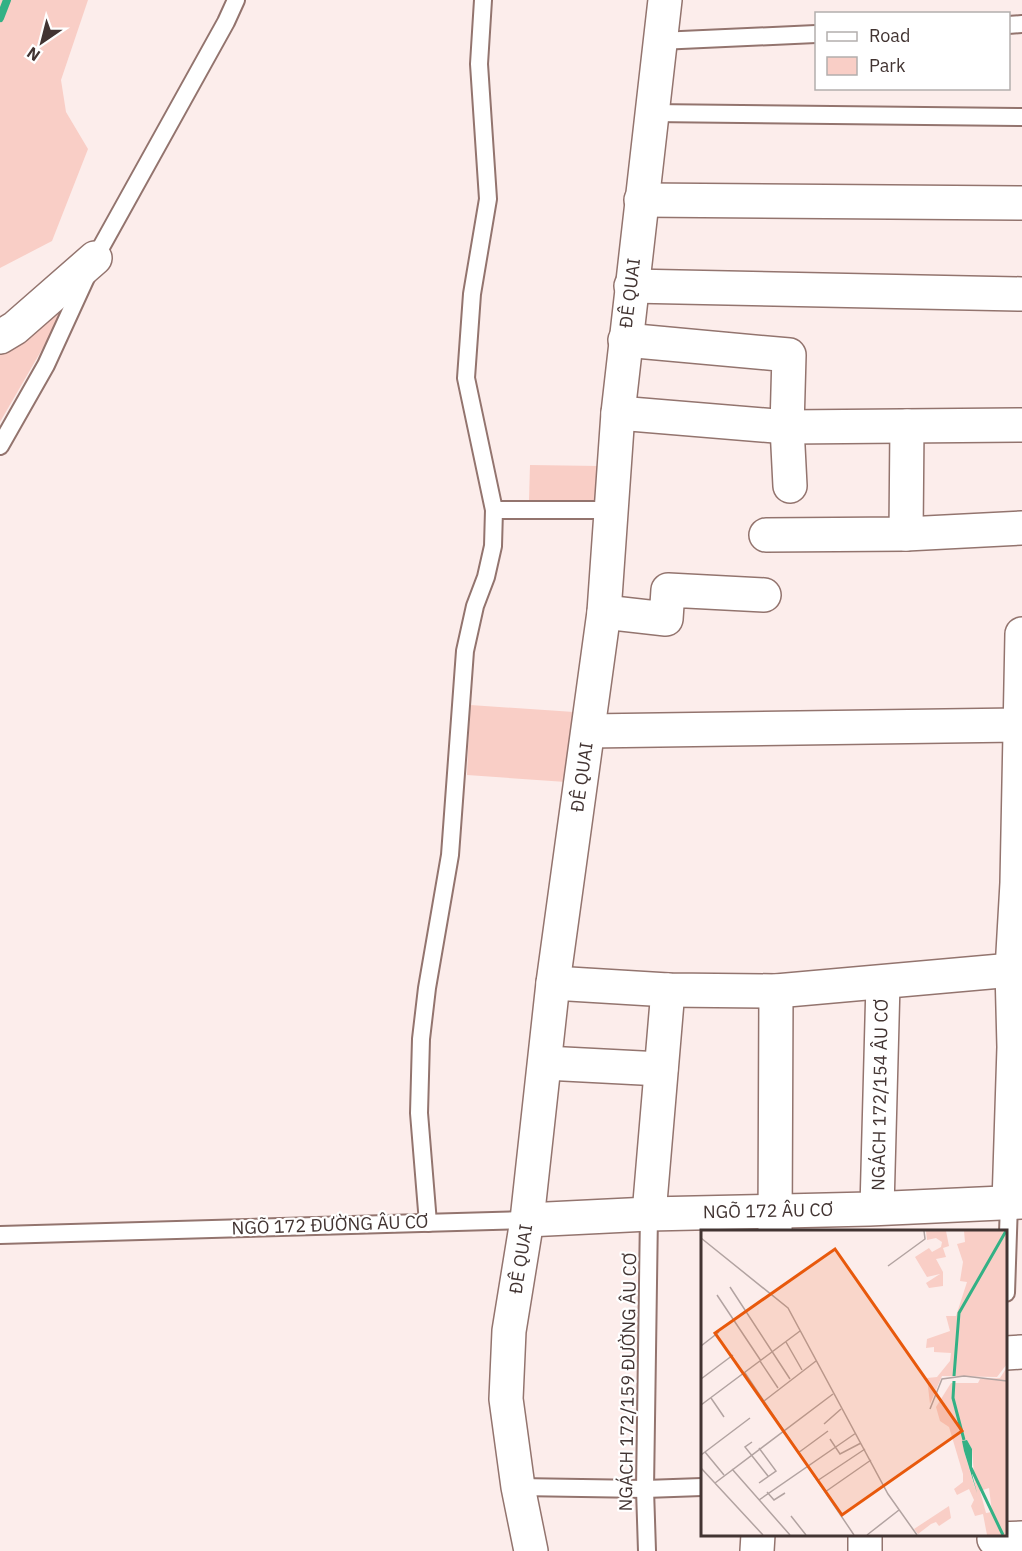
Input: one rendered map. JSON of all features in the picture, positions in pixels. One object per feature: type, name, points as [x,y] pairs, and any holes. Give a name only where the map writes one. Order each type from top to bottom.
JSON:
[{"type":"street","name":"ĐÊ QUAI","points":[[531,1551],[518,1487],[506,1399],[510,1330],[527,1220],[553,983],[604,612],[625,340],[664,0]]},
{"type":"street","points":[[641,200],[1022,203]]},
{"type":"street","points":[[0,338],[15,328],[95,258]]},
{"type":"street","points":[[632,286],[1022,294]]},
{"type":"street","points":[[625,340],[789,355],[787,427],[790,486]]},
{"type":"street","points":[[618,413],[787,427],[1022,425]]},
{"type":"street","points":[[906,534],[907,426]]},
{"type":"street","points":[[766,535],[906,534],[1022,528]]},
{"type":"street","points":[[604,612],[666,619],[668,590],[764,595]]},
{"type":"street","points":[[1016,1202],[1012,970],[1017,883],[1022,634]]},
{"type":"street","points":[[589,731],[1021,725]]},
{"type":"street","points":[[553,983],[668,990],[776,991],[1012,970]]},
{"type":"street","name":"NGÁCH 172/154 ÂU CƠ","points":[[872,1216],[883,982]]},
{"type":"street","points":[[649,1214],[668,990]]},
{"type":"street","points":[[776,991],[776,1221]]},
{"type":"street","points":[[544,1063],[661,1069]]},
{"type":"street","name":"NGÕ 172 ÂU CƠ","points":[[527,1220],[649,1214],[776,1221],[872,1216],[1016,1202]]},
{"type":"street","points":[[1007,1353],[1022,1352]]},
{"type":"street","points":[[757,1551],[758,1536]]},
{"type":"lane","points":[[0,446],[46,365],[95,258],[151,160],[236,0]]},
{"type":"lane","points":[[428,1223],[419,1113],[421,1039],[427,988],[450,855],[465,651],[475,606],[486,577],[493,546],[494,510],[466,378],[472,294],[488,199],[479,64],[483,0]]},
{"type":"lane","points":[[660,41],[815,34]]},
{"type":"lane","points":[[651,114],[1022,117]]},
{"type":"lane","points":[[494,510],[612,510]]},
{"type":"lane","points":[[1007,1276],[1016,1202]]},
{"type":"lane","name":"NGÁCH 172/159 ĐƯỜNG ÂU CƠ","points":[[647,1551],[645,1489],[649,1214]]},
{"type":"lane","name":"NGÕ 172 ĐƯỜNG ÂU CƠ","points":[[0,1234],[527,1220]]},
{"type":"lane","points":[[518,1487],[645,1489],[701,1487]]},
{"type":"green space","points":[[0,0],[88,0],[61,80],[66,112],[88,149],[52,241],[0,268]]},
{"type":"green space","points":[[76,282],[55,327],[0,422],[0,351]]},
{"type":"green space","points":[[530,465],[600,466],[600,502],[529,500]]},
{"type":"green space","points":[[470,705],[574,712],[566,782],[467,775]]},
{"type":"waterway","points":[[0,18],[7,0]]}]
